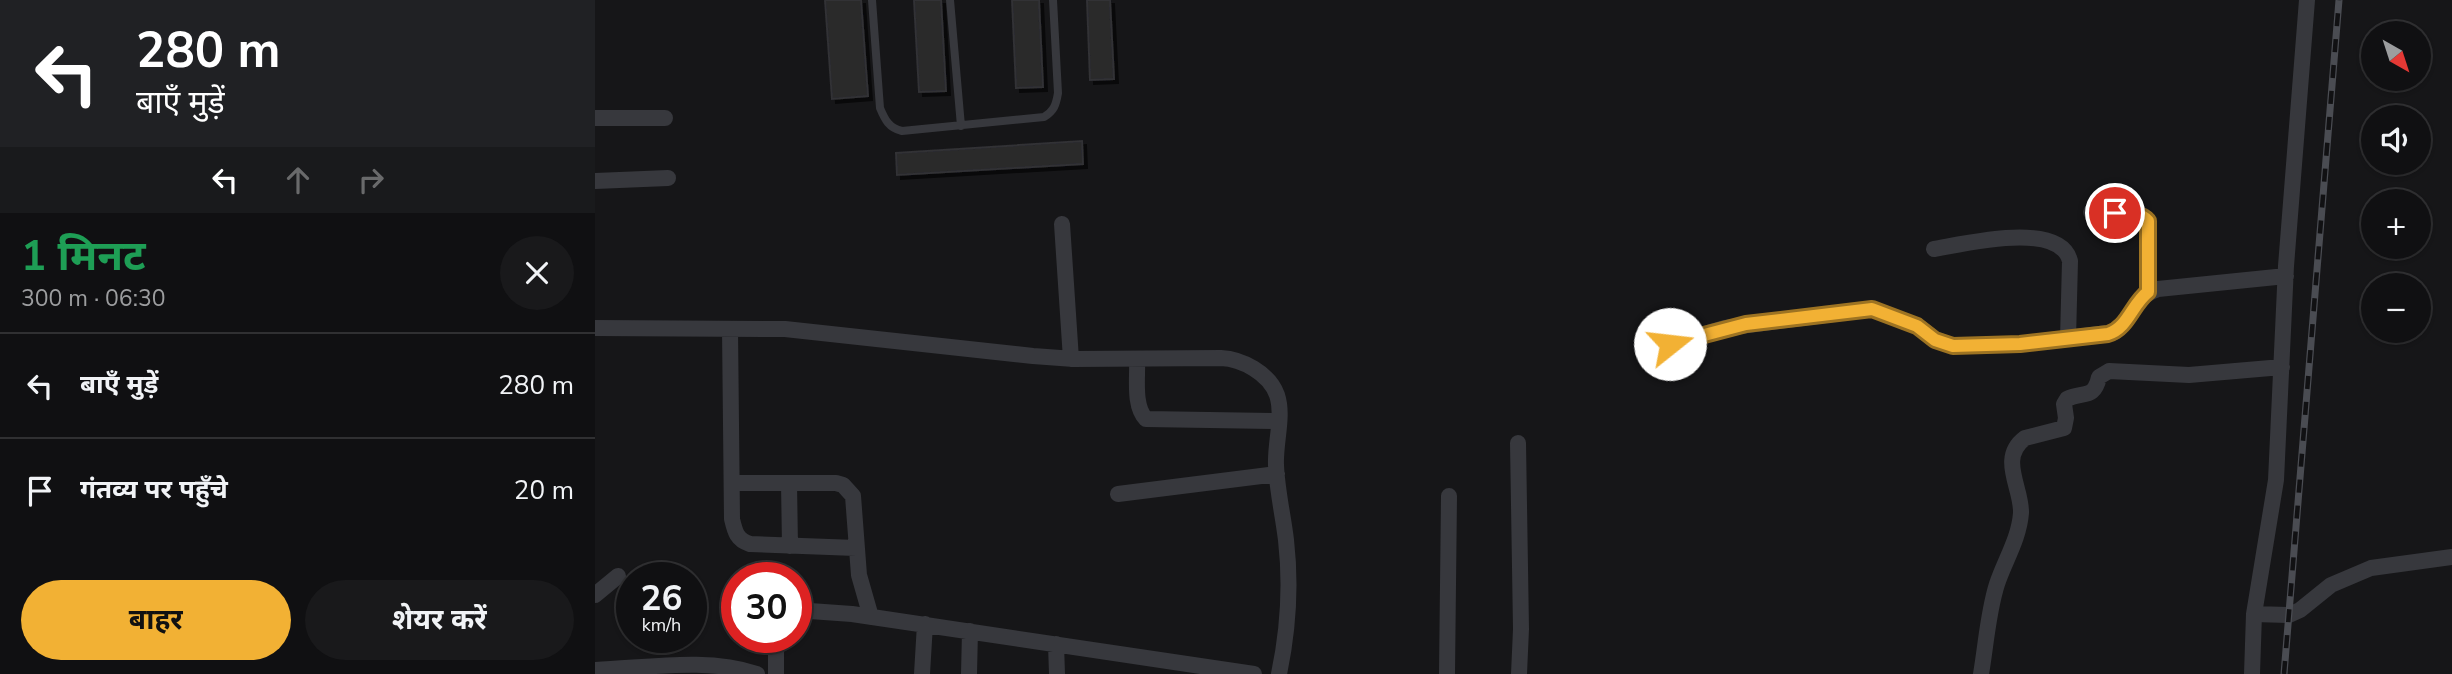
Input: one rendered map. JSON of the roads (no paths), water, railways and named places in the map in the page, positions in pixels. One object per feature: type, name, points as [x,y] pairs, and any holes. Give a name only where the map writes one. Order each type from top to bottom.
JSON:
[{"type":"street","points":[[2252,674],[2254,614],[2276,480],[2285,276],[2307,0]]},
{"type":"street","points":[[595,118],[665,118]]},
{"type":"street","points":[[595,181],[668,178]]},
{"type":"street","points":[[2091,212],[2138,215],[2144,216],[2148,221],[2148,292]]},
{"type":"street","points":[[1062,224],[1071,359]]},
{"type":"street","points":[[1934,249],[1981,241],[2036,237],[2056,243],[2068,254],[2070,261],[2068,339]]},
{"type":"street","points":[[1670,344],[1739,326],[1872,309],[1917,326],[1935,340],[1953,346],[2068,339],[2115,332],[2124,324],[2137,301],[2148,292],[2158,289],[2285,276]]},
{"type":"street","points":[[595,328],[785,329],[1071,359],[1233,359],[1267,379],[1277,397],[1277,474],[1288,565],[1286,634],[1279,674]]},
{"type":"street","points":[[730,329],[732,519],[737,536],[750,544],[856,548]]},
{"type":"street","points":[[1137,359],[1138,398],[1146,419],[1278,421]]},
{"type":"street","points":[[1981,674],[1997,586],[2020,528],[2021,502],[2012,468],[2013,454],[2020,441],[2064,428],[2064,404],[2067,399],[2090,393],[2097,386],[2099,377],[2109,371],[2189,375],[2281,367]]},
{"type":"street","points":[[1518,443],[1521,601],[1519,674]]},
{"type":"street","points":[[1118,494],[1277,474]]},
{"type":"street","points":[[732,483],[836,483],[850,491],[853,496],[859,575],[871,617]]},
{"type":"street","points":[[789,483],[790,546]]},
{"type":"street","points":[[1447,674],[1449,496]]},
{"type":"street","points":[[2254,614],[2289,615],[2300,610],[2331,585],[2371,568],[2452,557]]},
{"type":"street","points":[[595,595],[616,578]]},
{"type":"street","points":[[812,611],[925,624],[1253,674]]},
{"type":"street","points":[[922,674],[925,624]]},
{"type":"street","points":[[969,674],[970,631]]},
{"type":"street","points":[[1056,644],[1057,674]]},
{"type":"street","points":[[776,653],[776,674]]},
{"type":"street","points":[[595,670],[730,666],[750,673]]},
{"type":"lane","points":[[872,0],[880,108],[886,121],[894,129],[902,131],[1044,117],[1051,113],[1056,106],[1058,93],[1053,0]]},
{"type":"lane","points":[[950,0],[961,126]]},
{"type":"railway","points":[[2284,674],[2339,0]]}]
